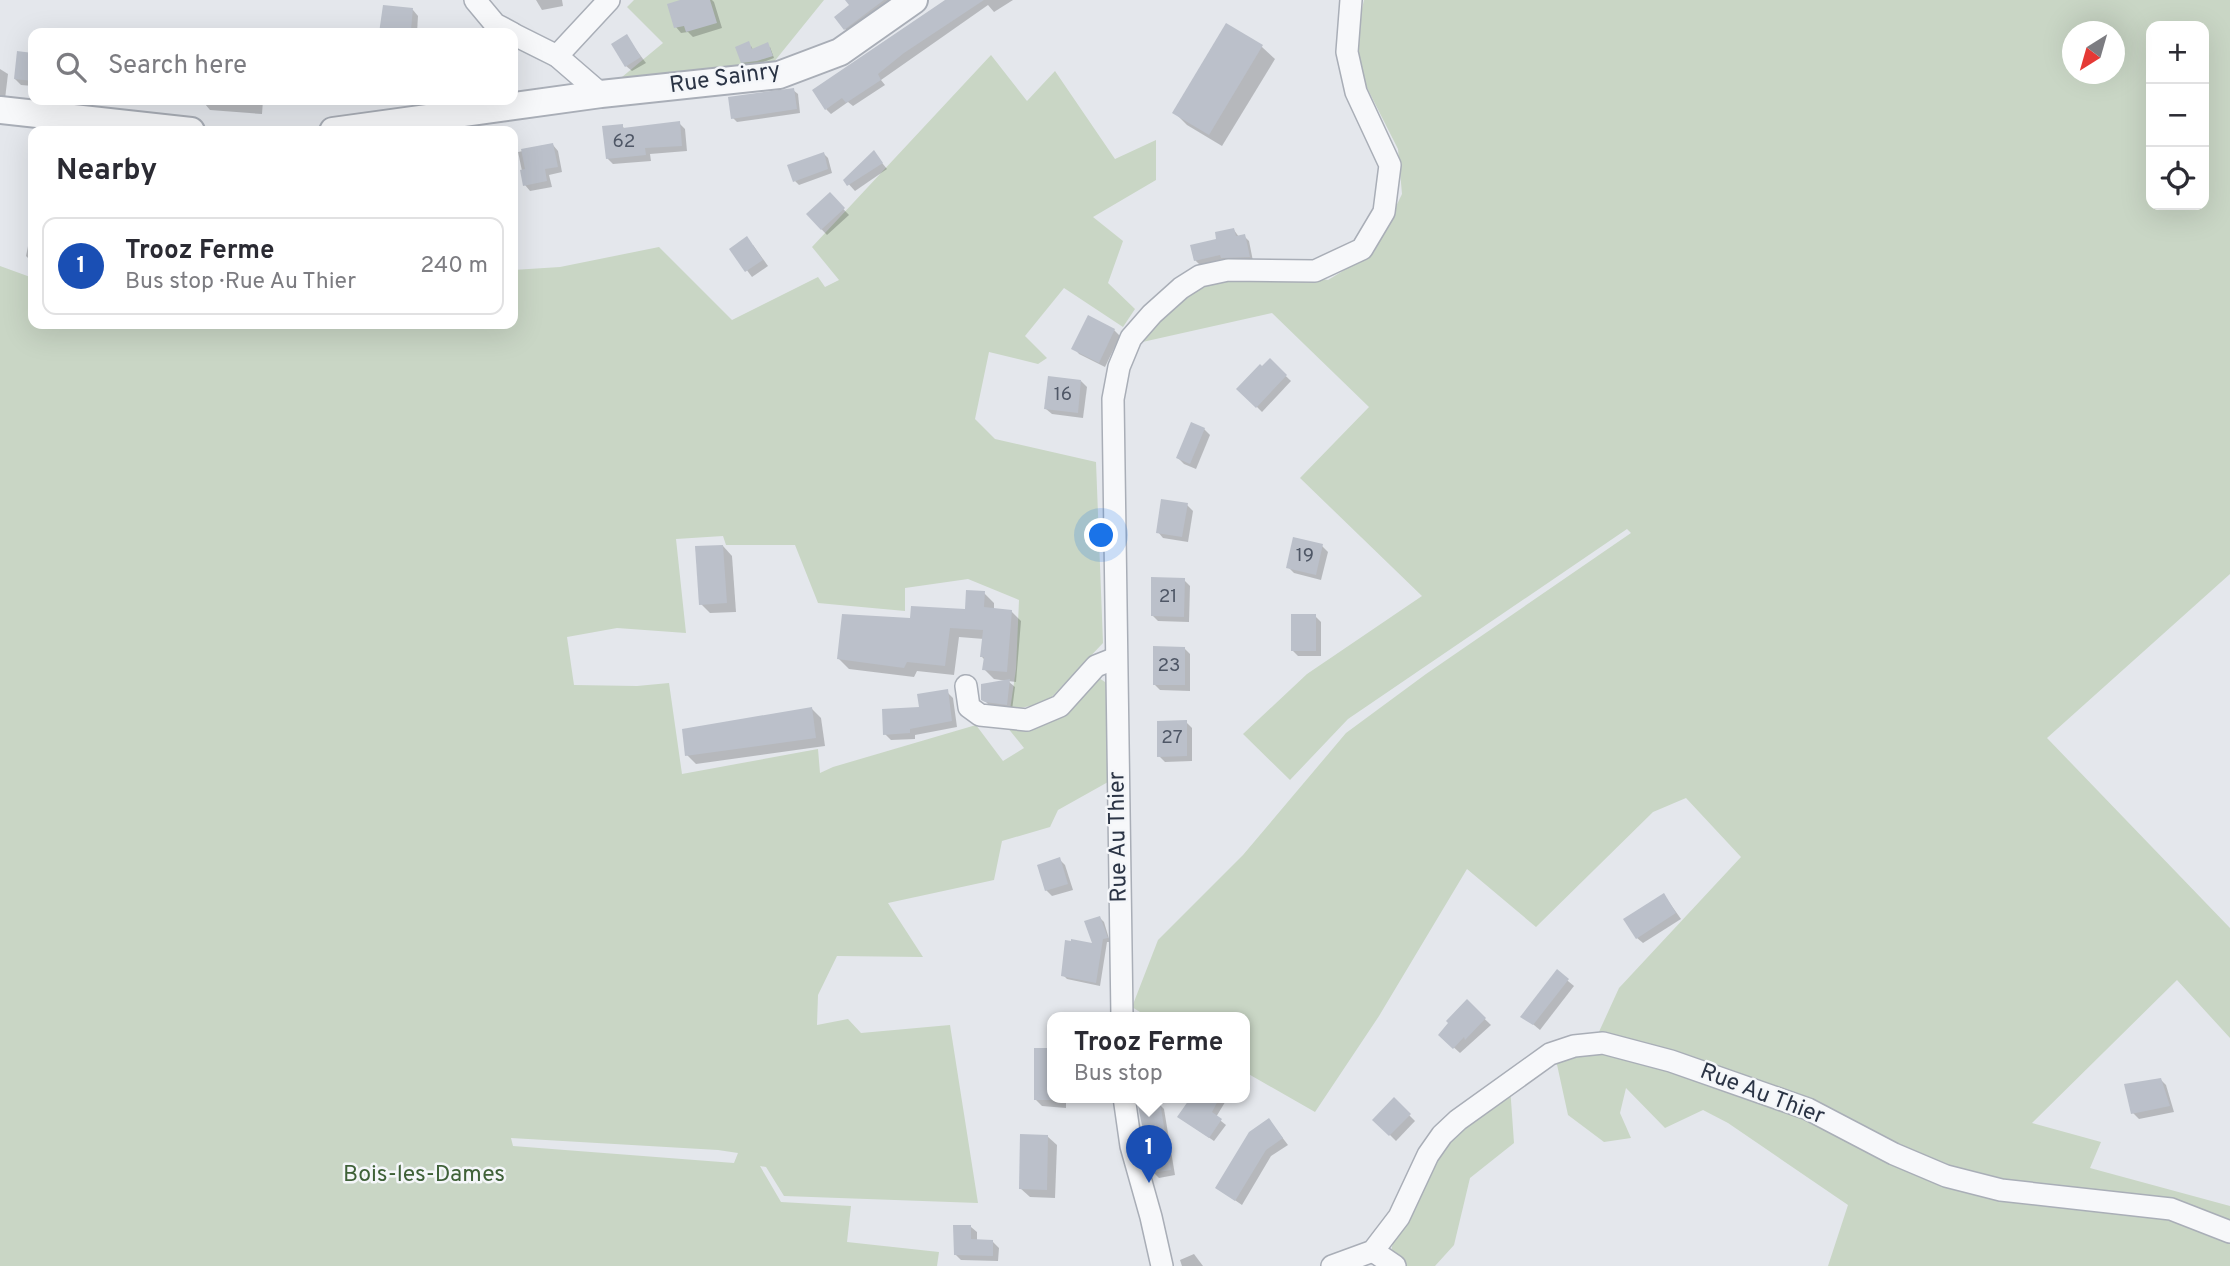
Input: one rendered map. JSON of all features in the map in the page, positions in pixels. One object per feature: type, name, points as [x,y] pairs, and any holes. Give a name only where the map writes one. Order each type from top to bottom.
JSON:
[{"type":"street","points":[[475,0],[495,24],[503,28]]},
{"type":"street","points":[[557,56],[609,0]]},
{"type":"street","name":"Rue Sainry","points":[[369,126],[601,94],[779,75],[840,52],[915,0]]},
{"type":"street","name":"Rue Au Thier","points":[[1122,1012],[1113,399],[1119,367],[1131,338],[1152,314],[1181,288],[1200,276],[1228,270],[1315,271],[1362,249],[1384,212],[1390,164],[1356,92],[1347,52],[1351,0]]},
{"type":"street","points":[[518,36],[557,56],[601,94]]},
{"type":"street","points":[[0,110],[146,126]]},
{"type":"street","points":[[966,686],[969,707],[980,715],[1027,720],[1060,706],[1096,666],[1116,658]]},
{"type":"street","name":"Rue Au Thier","points":[[1373,1251],[1399,1217],[1429,1155],[1442,1135],[1458,1120],[1550,1054],[1574,1046],[1602,1043],[1671,1061],[1808,1109],[1894,1154],[1947,1177],[2001,1190],[2172,1209],[2230,1232]]},
{"type":"street","points":[[1125,1103],[1130,1146],[1162,1266]]},
{"type":"street","points":[[1332,1266],[1373,1251],[1395,1266]]},
{"type":"green space","points":[[634,0],[824,0],[769,68],[616,82],[663,43],[627,7]]},
{"type":"green space","points":[[1364,0],[2230,0],[2230,574],[2047,738],[2230,928],[2230,1038],[2177,980],[2032,1123],[2101,1142],[2090,1168],[2230,1206],[2230,1266],[1828,1266],[1848,1205],[1728,1123],[1703,1110],[1665,1128],[1626,1088],[1620,1113],[1631,1138],[1604,1142],[1568,1115],[1556,1060],[1598,1034],[1619,988],[1741,857],[1686,798],[1653,812],[1536,927],[1467,869],[1379,1016],[1315,1112],[1250,1075],[1250,1012],[1140,1012],[1132,1007],[1158,940],[1243,855],[1346,733],[1426,674],[1631,533],[1627,529],[1348,719],[1290,780],[1243,734],[1307,674],[1422,596],[1300,478],[1369,407],[1272,313],[1138,343],[1145,331],[1212,277],[1291,274],[1328,280],[1374,252],[1402,194],[1398,149],[1360,74],[1357,31]]},
{"type":"green space","name":"Bois-les-Dames","points":[[991,55],[1027,101],[1055,71],[1115,159],[1156,140],[1156,180],[1093,217],[1123,241],[1108,283],[1135,309],[1123,327],[1064,288],[1025,336],[1047,358],[1038,364],[989,352],[975,419],[995,439],[1096,462],[1103,643],[1046,703],[1010,710],[1016,669],[1019,600],[968,579],[905,588],[905,611],[818,603],[795,545],[726,545],[723,536],[676,539],[686,633],[617,628],[567,637],[574,685],[637,686],[669,683],[682,774],[818,749],[820,773],[976,725],[1003,761],[1024,748],[1007,727],[1096,676],[1111,686],[1108,782],[1058,810],[1050,827],[1002,841],[994,880],[888,903],[923,957],[837,956],[818,995],[817,1025],[848,1019],[861,1033],[950,1025],[978,1203],[784,1196],[766,1167],[760,1166],[781,1202],[851,1206],[847,1242],[939,1252],[937,1266],[0,1266],[0,266],[28,276],[28,329],[518,329],[518,270],[560,267],[659,247],[732,320],[818,277],[825,287],[839,280],[812,247]],"holes":[[[511,1138],[738,1153],[734,1163],[513,1146]]]},
{"type":"green space","points":[[1510,1086],[1514,1143],[1470,1178],[1454,1245],[1435,1266],[1407,1266],[1390,1255],[1409,1177]]},
{"type":"building","points":[[680,0],[710,0],[717,23],[686,32],[684,26],[674,28],[667,4]]},
{"type":"building","points":[[845,0],[884,0],[844,30],[834,17],[849,5]]},
{"type":"building","points":[[945,0],[984,0],[904,53],[878,74],[881,80],[846,103],[842,98],[825,110],[812,90]]},
{"type":"building","points":[[383,5],[413,8],[411,28],[380,28]]},
{"type":"building","points":[[1226,23],[1263,45],[1209,135],[1172,113]]},
{"type":"building","points":[[627,34],[641,57],[625,67],[611,44]]},
{"type":"building","points":[[749,41],[752,49],[768,42],[773,56],[741,63],[735,47]]},
{"type":"building","points":[[17,51],[28,52],[28,80],[14,79]]},
{"type":"building","points":[[794,88],[797,109],[731,119],[728,97]]},
{"type":"building","points":[[680,121],[682,146],[645,148],[646,155],[606,159],[602,126],[623,124],[623,128]]},
{"type":"building","points":[[553,143],[558,167],[545,169],[547,181],[523,186],[520,170],[525,169],[521,149]]},
{"type":"building","points":[[874,150],[883,163],[847,186],[843,180]]},
{"type":"building","points":[[824,152],[828,169],[793,182],[787,165]]},
{"type":"building","points":[[830,192],[845,208],[821,230],[806,214]]},
{"type":"building","points":[[1234,228],[1236,236],[1245,234],[1250,257],[1221,258],[1220,255],[1194,261],[1190,245],[1216,239],[1215,232]]},
{"type":"building","points":[[747,236],[763,260],[745,272],[729,249]]},
{"type":"building","points":[[1088,315],[1115,329],[1099,363],[1071,349]]},
{"type":"building","points":[[1270,358],[1287,375],[1256,408],[1236,389],[1260,364],[1262,366]]},
{"type":"building","points":[[1048,376],[1081,380],[1078,413],[1044,409]]},
{"type":"building","points":[[1191,422],[1205,428],[1190,464],[1176,458]]},
{"type":"building","points":[[1161,499],[1188,503],[1182,537],[1156,533]]},
{"type":"building","points":[[1293,537],[1323,544],[1316,575],[1286,568]]},
{"type":"building","points":[[723,545],[727,603],[699,605],[695,546]]},
{"type":"building","points":[[1151,577],[1185,578],[1184,617],[1151,616]]},
{"type":"building","points":[[966,590],[985,591],[984,607],[1012,610],[1007,672],[982,670],[984,657],[980,657],[983,630],[950,628],[945,666],[907,662],[904,668],[837,659],[842,614],[910,618],[911,606],[965,609]]},
{"type":"building","points":[[1291,614],[1316,614],[1316,651],[1291,651]]},
{"type":"building","points":[[1153,646],[1185,647],[1185,685],[1153,685]]},
{"type":"building","points":[[1010,679],[1007,705],[981,700],[981,684]]},
{"type":"building","points":[[948,689],[952,721],[910,729],[910,733],[883,735],[882,709],[919,707],[917,694]]},
{"type":"building","points":[[812,707],[816,738],[685,756],[682,729]]},
{"type":"building","points":[[1187,720],[1187,756],[1157,757],[1157,721]]},
{"type":"building","points":[[1060,857],[1068,884],[1045,891],[1037,865]]},
{"type":"building","points":[[1664,893],[1676,913],[1636,939],[1623,919]]},
{"type":"building","points":[[1100,916],[1108,938],[1103,939],[1096,983],[1061,976],[1065,940],[1092,943],[1084,921]]},
{"type":"building","points":[[1557,969],[1569,979],[1533,1025],[1520,1017]]},
{"type":"building","points":[[1467,999],[1486,1018],[1453,1049],[1438,1035],[1448,1023],[1446,1021]]},
{"type":"building","points":[[1034,1048],[1047,1048],[1047,1100],[1034,1100]]},
{"type":"building","points":[[2161,1078],[2170,1106],[2131,1114],[2124,1084]]},
{"type":"building","points":[[1394,1097],[1411,1114],[1389,1136],[1372,1120]]},
{"type":"building","points":[[1160,1103],[1171,1170],[1152,1173],[1138,1106]]},
{"type":"building","points":[[1187,1103],[1217,1103],[1212,1112],[1222,1119],[1209,1138],[1177,1117]]},
{"type":"building","points":[[1269,1118],[1283,1138],[1266,1150],[1235,1201],[1215,1188],[1249,1132]]},
{"type":"building","points":[[1020,1134],[1048,1135],[1047,1190],[1019,1189]]},
{"type":"building","points":[[953,1225],[971,1225],[971,1239],[993,1240],[993,1256],[954,1255]]},
{"type":"place","name":"Trooz Ferme","points":[[1149,1183]]}]
